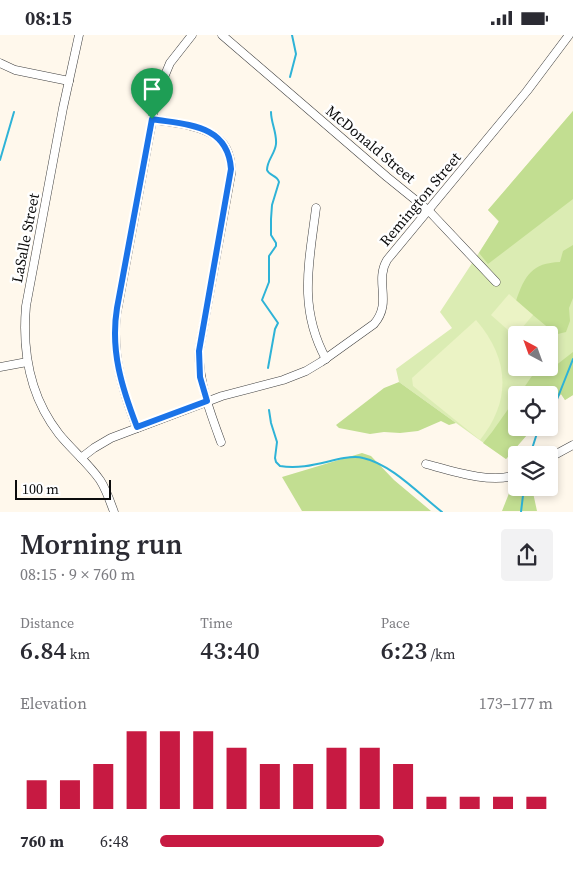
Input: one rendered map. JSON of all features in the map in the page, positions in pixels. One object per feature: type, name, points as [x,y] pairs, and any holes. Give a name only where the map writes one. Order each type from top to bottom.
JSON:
[{"type":"street","name":"LaSalle Street","points":[[79,35],[26,307],[24,338],[27,362],[35,391],[46,415],[59,434],[101,482],[114,511]]},
{"type":"street","points":[[137,427],[120,381],[117,366],[115,334],[117,308],[157,94],[170,63],[192,35]]},
{"type":"street","name":"McDonald Street","points":[[222,35],[429,211],[496,282]]},
{"type":"street","name":"Remington Street","points":[[81,458],[105,441],[137,427],[207,401],[292,377],[306,371],[326,359],[374,324],[379,319],[383,307],[382,275],[385,263],[527,91],[569,35]]},
{"type":"street","points":[[0,63],[15,70],[69,81]]},
{"type":"street","points":[[152,119],[198,127],[210,132],[225,145],[231,161],[231,174],[199,351],[200,377],[221,442]]},
{"type":"street","points":[[316,208],[307,284],[314,334],[326,359]]},
{"type":"street","points":[[0,367],[27,362]]},
{"type":"street","points":[[558,452],[573,445]]},
{"type":"street","points":[[426,465],[492,478],[508,477]]},
{"type":"green space","points":[[573,111],[573,395],[565,400],[561,394],[558,398],[558,386],[508,386],[508,436],[526,436],[517,446],[508,446],[508,457],[506,459],[399,382],[396,369],[452,328],[440,312],[499,222],[488,210]]},
{"type":"green space","points":[[573,111],[573,199],[488,264],[479,253],[499,221],[488,210]]},
{"type":"green space","points":[[573,245],[573,298],[569,308],[570,321],[566,332],[558,334],[558,326],[546,326],[516,301],[526,277],[536,268],[560,262],[563,251]]},
{"type":"green space","points":[[509,294],[533,315],[524,326],[508,326],[508,330],[491,315]]},
{"type":"green space","points":[[476,320],[487,334],[495,349],[502,379],[498,410],[480,440],[413,386],[412,378]]},
{"type":"green space","points":[[573,352],[573,395],[565,400],[561,394],[558,398],[558,386],[525,386],[532,376],[558,376],[558,364]]},
{"type":"green space","points":[[399,382],[456,423],[449,425],[441,421],[418,431],[370,434],[339,428],[336,425],[384,388]]},
{"type":"green space","points":[[508,409],[508,436],[526,436],[517,446],[508,446],[508,457],[506,459],[483,443]]},
{"type":"green space","points":[[362,453],[371,456],[394,480],[431,511],[302,511],[282,477]]},
{"type":"green space","points":[[508,496],[534,496],[537,511],[502,511]]},
{"type":"waterway","points":[[290,77],[296,54],[292,35]]},
{"type":"waterway","points":[[0,160],[14,112]]},
{"type":"waterway","points":[[268,368],[275,329],[278,323],[262,300],[269,282],[269,256],[276,246],[271,235],[271,219],[272,205],[279,182],[267,170],[276,144],[271,112]]},
{"type":"waterway","points":[[558,397],[573,359]]},
{"type":"waterway","points":[[269,410],[277,442],[275,458],[280,466],[296,467],[349,457],[363,458],[384,466],[442,512]]},
{"type":"waterway","points":[[533,446],[536,436]]},
{"type":"waterway","points":[[521,512],[523,496]]},
{"type":"route","points":[[152,119],[198,127],[210,132],[220,139],[229,153],[231,174],[199,351],[200,377],[207,401],[137,427],[120,381],[115,334],[117,308],[152,119]]}]
